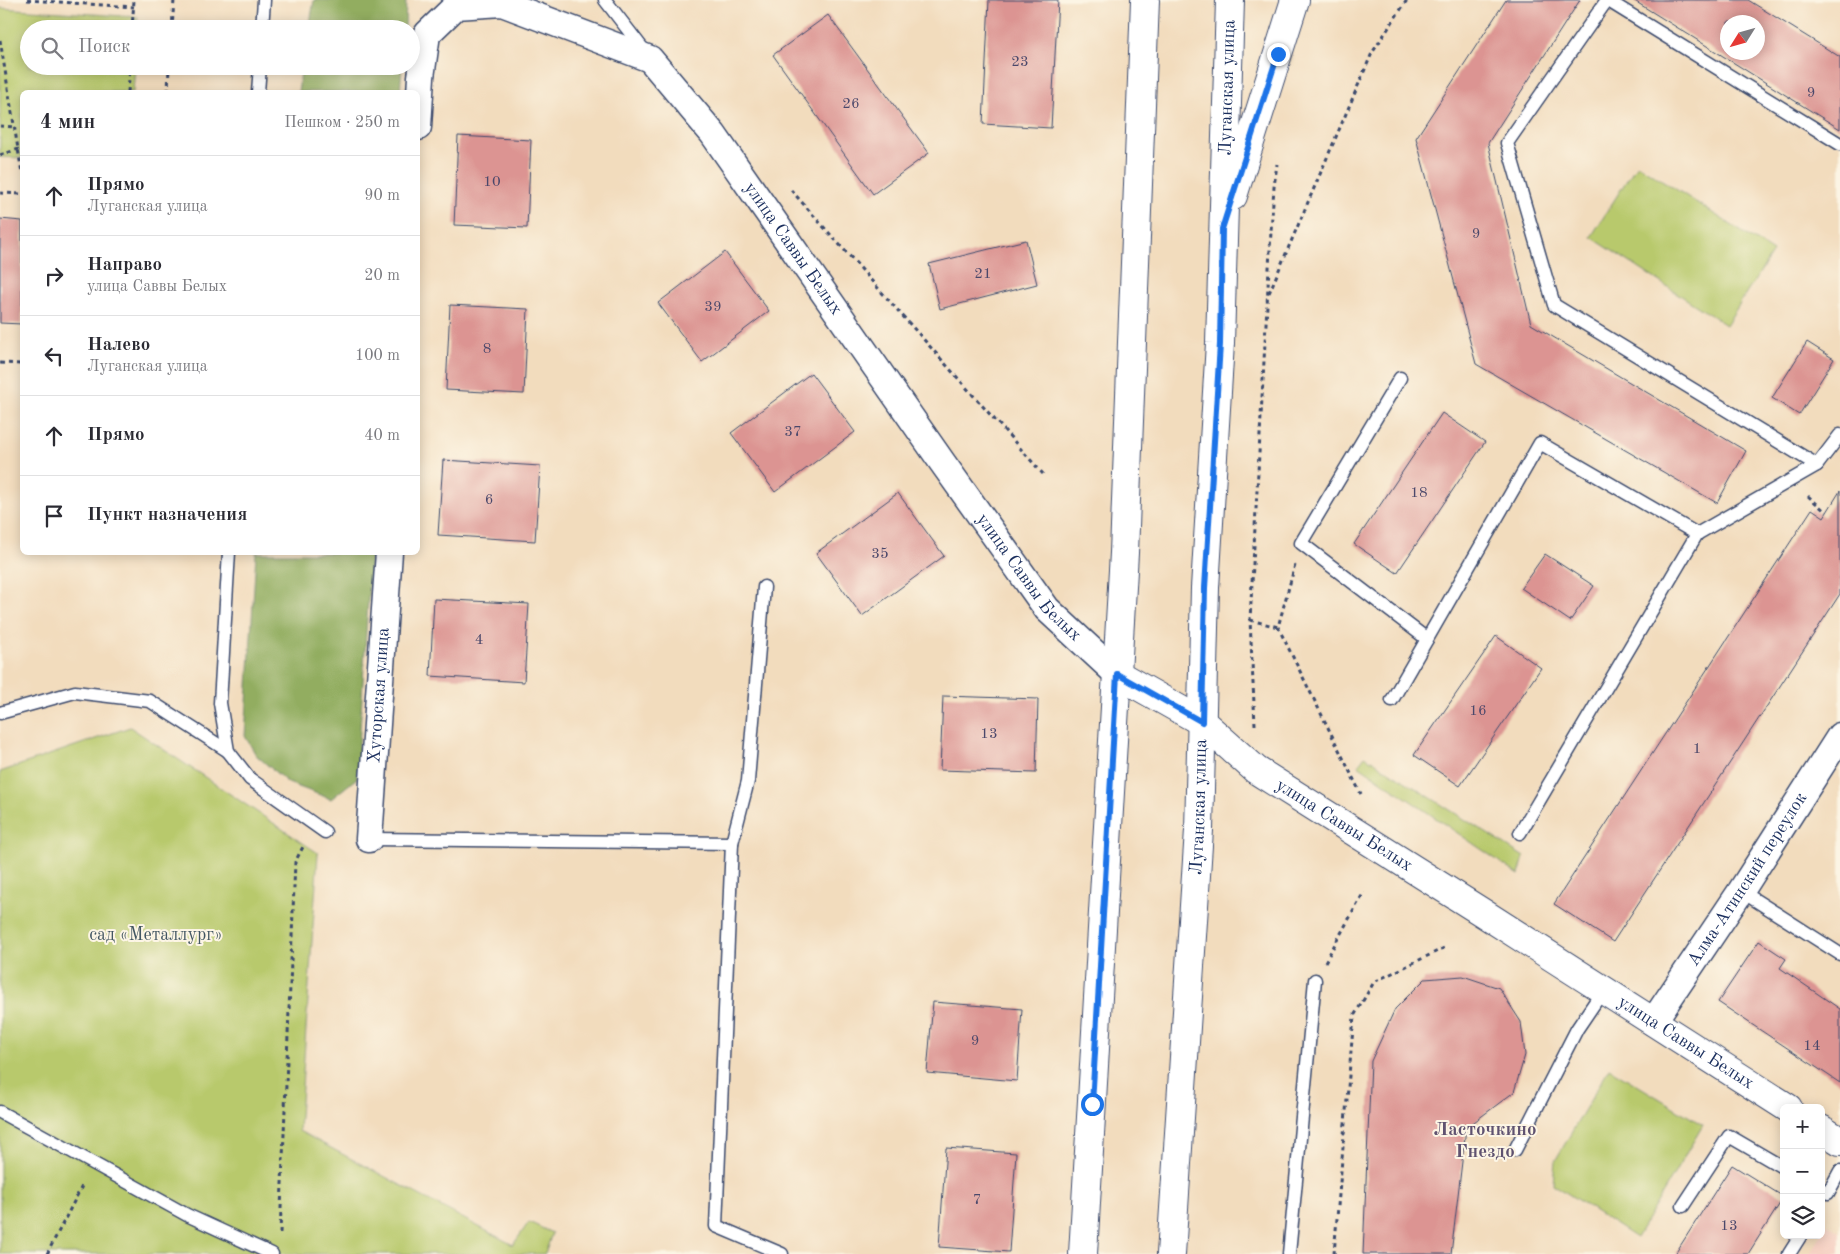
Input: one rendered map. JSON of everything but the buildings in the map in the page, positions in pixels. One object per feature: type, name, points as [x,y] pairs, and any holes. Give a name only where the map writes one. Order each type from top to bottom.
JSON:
[{"type":"main road","points":[[1083,1254],[1124,553],[1145,0]]},
{"type":"main road","name":"Луганская улица","points":[[1170,1254],[1199,830],[1205,588],[1220,344],[1230,0]]},
{"type":"main road","points":[[1222,229],[1295,0]]},
{"type":"main road","name":"улица Саввы Белых","points":[[1117,674],[1202,722],[1256,770],[1782,1104]]},
{"type":"main road","points":[[1825,1132],[1840,1141]]},
{"type":"street","name":"улица Саввы Белых","points":[[420,94],[428,34],[456,6],[502,3],[650,59],[713,134],[1047,609],[1117,674]]},
{"type":"street","name":"Хуторская улица","points":[[369,839],[389,555]]},
{"type":"street","name":"Алма-Атинский переулок","points":[[1653,1022],[1741,891],[1840,736]]},
{"type":"lane","points":[[263,20],[264,0]]},
{"type":"lane","points":[[605,0],[650,59]]},
{"type":"lane","points":[[1817,465],[1554,305],[1507,143],[1607,0],[1840,144]]},
{"type":"lane","points":[[258,90],[259,75]]},
{"type":"lane","points":[[1400,378],[1300,543],[1427,639]]},
{"type":"lane","points":[[1520,833],[1697,534],[1817,465],[1840,435]]},
{"type":"lane","points":[[1392,700],[1540,443],[1697,534]]},
{"type":"lane","points":[[228,751],[220,703],[229,555]]},
{"type":"lane","points":[[764,586],[748,782],[732,843],[716,1226],[782,1254]]},
{"type":"lane","points":[[0,713],[75,692],[150,701],[228,751],[250,780],[325,832]]},
{"type":"lane","points":[[369,839],[732,843]]},
{"type":"lane","points":[[1741,891],[1840,954]]},
{"type":"lane","points":[[1289,1254],[1314,980]]},
{"type":"lane","points":[[1515,1150],[1577,1029],[1604,990]]},
{"type":"lane","points":[[0,1112],[187,1214],[272,1254]]},
{"type":"lane","points":[[1683,1206],[1730,1136],[1780,1166]]},
{"type":"lane","points":[[1824,1194],[1840,1171]]},
{"type":"lane","points":[[1789,1254],[1798,1239]]},
{"type":"path","points":[[27,0],[134,7]]},
{"type":"path","points":[[133,20],[134,0]]},
{"type":"path","points":[[173,20],[174,0]]},
{"type":"path","points":[[1267,295],[1372,53],[1407,0]]},
{"type":"path","points":[[0,40],[20,148],[0,155]]},
{"type":"path","points":[[128,90],[129,75]]},
{"type":"path","points":[[168,90],[169,75]]},
{"type":"path","points":[[0,126],[15,127]]},
{"type":"path","points":[[787,186],[1043,474]]},
{"type":"path","points":[[0,193],[20,194]]},
{"type":"path","points":[[1255,725],[1250,620],[1271,231]]},
{"type":"path","points":[[0,362],[20,364]]},
{"type":"path","points":[[1300,543],[1278,627],[1361,794]]},
{"type":"path","points":[[1250,620],[1278,627]]},
{"type":"path","points":[[280,1234],[295,862],[304,845],[325,832]]},
{"type":"path","points":[[1314,980],[1364,892]]},
{"type":"path","points":[[1334,1254],[1354,1016],[1374,982],[1446,947]]},
{"type":"path","points":[[47,1254],[94,1164]]},
{"type":"shaded area","points":[[1826,1223],[1840,1232],[1840,1254],[1810,1254],[1818,1239],[1825,1239]]},
{"type":"green space","points":[[314,0],[406,0],[405,20],[311,20]]},
{"type":"green space","points":[[0,8],[138,17],[138,20],[20,20],[20,75],[134,75],[133,90],[20,90],[20,158],[0,157]]},
{"type":"green space","points":[[301,75],[401,75],[400,90],[298,90]]},
{"type":"green space","points":[[1637,164],[1773,252],[1726,325],[1591,237]]},
{"type":"green space","points":[[256,555],[371,555],[357,778],[331,799],[288,783],[256,755],[245,736]]},
{"type":"green space","name":"сад «Металлург»","points":[[130,727],[318,853],[299,1131],[513,1245],[529,1222],[552,1233],[545,1254],[0,1254],[0,772]]},
{"type":"green space","points":[[1365,756],[1524,857],[1519,875],[1358,765]]},
{"type":"green space","points":[[1609,1068],[1703,1125],[1636,1238],[1553,1184],[1555,1161]]},
{"type":"district","name":"Ласточкино Гнездо","points":[[1485,1141]]},
{"type":"route","points":[[1092,1104],[1117,674],[1202,722],[1205,588],[1220,344],[1222,229],[1278,54]]}]
